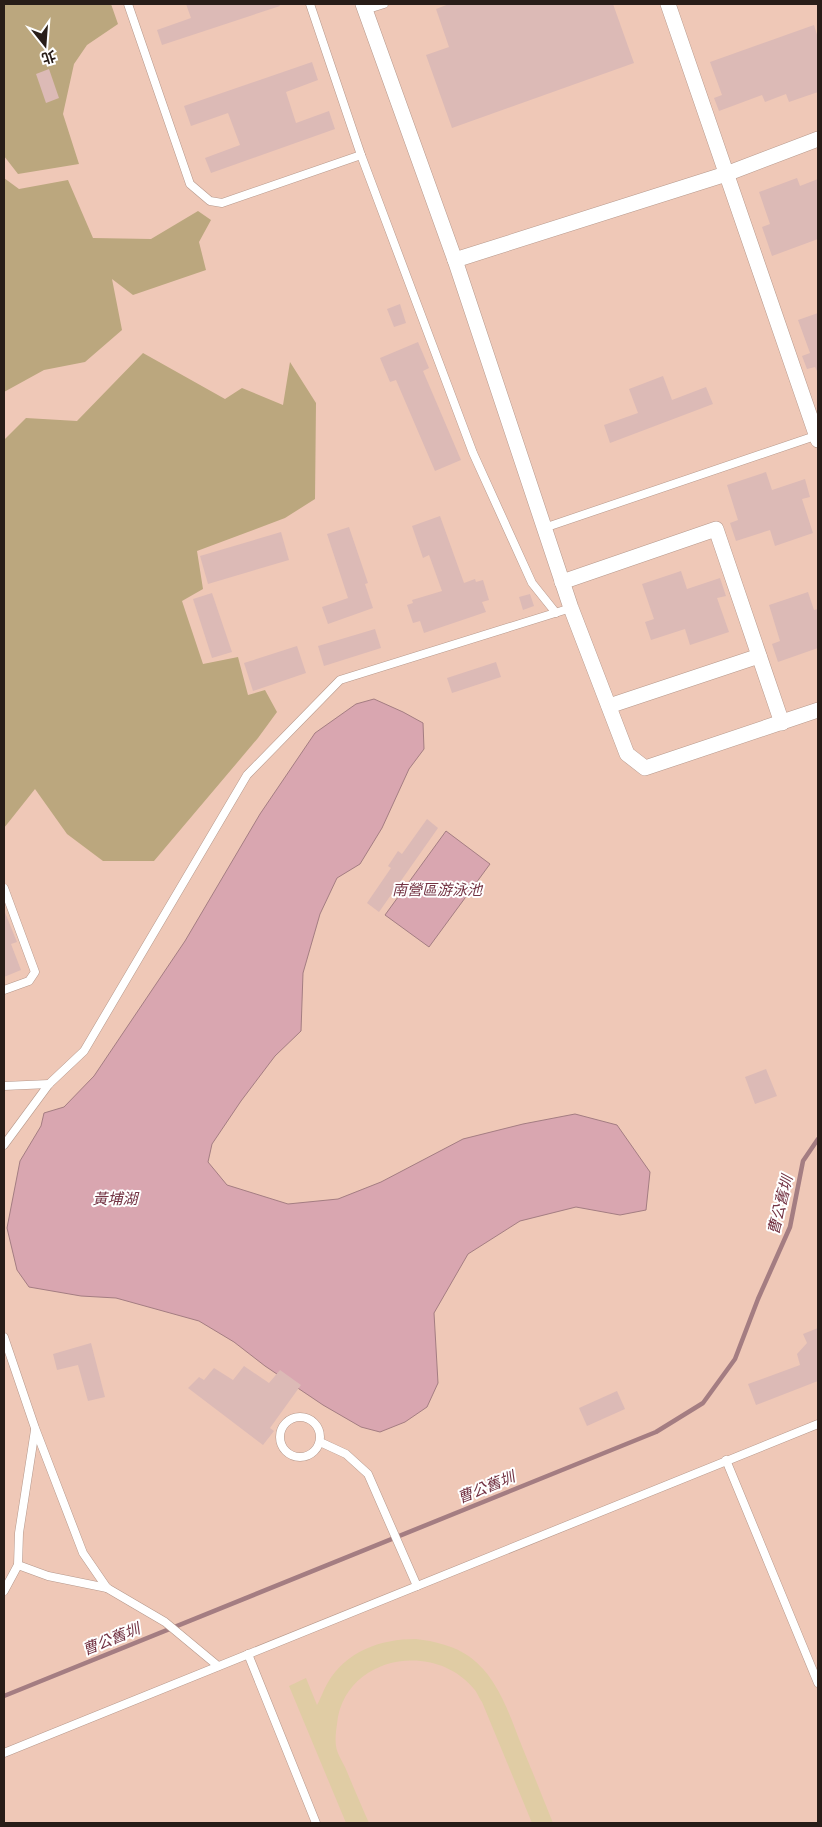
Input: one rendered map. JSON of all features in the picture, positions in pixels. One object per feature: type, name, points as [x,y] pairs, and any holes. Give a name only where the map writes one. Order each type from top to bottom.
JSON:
[{"type":"street","points":[[668,4],[818,437]]},
{"type":"street","points":[[364,7],[455,260],[571,608],[627,754],[645,768],[818,710]]},
{"type":"street","points":[[455,260],[726,174],[818,139]]},
{"type":"street","points":[[562,582],[716,529],[782,723]]},
{"type":"street","points":[[609,706],[759,656]]},
{"type":"lane","points":[[128,4],[190,184],[210,201],[222,202],[361,155]]},
{"type":"lane","points":[[310,4],[361,155],[473,453],[532,582],[556,613]]},
{"type":"lane","points":[[364,7],[384,4]]},
{"type":"lane","points":[[544,528],[818,437]]},
{"type":"lane","points":[[4,1145],[49,1084],[84,1051],[247,775],[340,680],[571,608]]},
{"type":"lane","points":[[4,888],[35,972],[29,981],[4,990]]},
{"type":"lane","points":[[4,1086],[49,1084]]},
{"type":"lane","points":[[4,1337],[35,1428],[84,1553],[107,1588]]},
{"type":"lane","points":[[302,1417],[308,1419],[319,1428],[320,1442],[314,1453],[308,1456],[296,1457],[285,1450],[280,1439],[281,1432],[288,1421],[302,1417]]},
{"type":"lane","points":[[4,1753],[818,1424]]},
{"type":"lane","points":[[4,1591],[18,1565],[19,1533],[35,1428]]},
{"type":"lane","points":[[320,1442],[346,1454],[368,1474],[417,1586]]},
{"type":"lane","points":[[726,1460],[818,1683]]},
{"type":"lane","points":[[18,1565],[48,1576],[107,1588],[165,1622],[218,1666]]},
{"type":"lane","points":[[248,1654],[316,1823]]},
{"type":"shaded area","points":[[4,4],[818,4],[818,1823],[4,1823]]},
{"type":"shaded area","points":[[4,4],[111,4],[118,24],[87,45],[74,64],[63,114],[79,164],[18,174],[4,156]]},
{"type":"shaded area","points":[[4,178],[19,189],[68,180],[93,238],[151,239],[198,211],[211,220],[199,242],[206,270],[133,295],[112,279],[122,330],[85,362],[44,370],[4,392]]},
{"type":"shaded area","points":[[143,353],[225,399],[242,388],[283,405],[290,362],[316,403],[315,499],[285,518],[197,551],[203,589],[182,601],[203,664],[238,657],[248,695],[265,690],[277,712],[258,738],[154,861],[103,861],[67,834],[35,789],[4,828],[4,440],[26,418],[77,421]]},
{"type":"shaded area","points":[[416,1639],[458,1650],[470,1657],[489,1676],[508,1711],[553,1823],[532,1823],[482,1702],[475,1690],[457,1674],[437,1664],[415,1661],[393,1663],[373,1670],[356,1683],[343,1701],[337,1724],[337,1749],[369,1823],[346,1823],[289,1686],[306,1678],[317,1705],[327,1684],[335,1673],[354,1655],[365,1649],[390,1641]]},
{"type":"water","name":"黃埔湖","points":[[374,699],[423,723],[424,749],[409,769],[382,828],[360,864],[337,878],[320,914],[303,973],[301,1031],[275,1056],[241,1101],[212,1144],[208,1162],[227,1185],[288,1204],[338,1199],[381,1182],[463,1139],[523,1124],[575,1114],[617,1125],[650,1172],[646,1210],[620,1215],[576,1207],[520,1221],[468,1254],[434,1313],[438,1383],[427,1407],[405,1422],[380,1432],[361,1427],[323,1405],[265,1366],[234,1342],[199,1321],[116,1298],[81,1296],[29,1287],[17,1270],[7,1228],[20,1161],[41,1126],[44,1113],[64,1107],[94,1076],[185,941],[260,814],[315,733],[356,704]]},
{"type":"water","name":"南營區游泳池","points":[[446,831],[490,864],[429,947],[385,915]]},
{"type":"building","points":[[186,4],[279,4],[280,6],[162,45],[157,30],[191,18]]},
{"type":"building","points":[[449,4],[613,4],[634,63],[452,128],[426,55],[449,47],[436,9]]},
{"type":"building","points":[[814,25],[818,38],[818,92],[789,102],[786,94],[765,102],[762,95],[719,111],[714,98],[722,95],[710,62]]},
{"type":"building","points":[[312,62],[318,80],[286,92],[296,123],[329,111],[335,129],[211,173],[205,158],[240,145],[228,113],[191,126],[184,106]]},
{"type":"building","points":[[49,69],[59,98],[46,103],[36,74]]},
{"type":"building","points":[[797,178],[800,186],[818,179],[818,239],[772,256],[762,227],[770,224],[759,192]]},
{"type":"building","points":[[400,304],[406,323],[394,327],[387,309]]},
{"type":"building","points":[[818,313],[817,371],[815,367],[807,369],[802,356],[810,353],[798,320]]},
{"type":"building","points":[[418,342],[429,368],[423,371],[461,460],[435,471],[396,380],[390,382],[380,358]]},
{"type":"building","points":[[663,376],[672,400],[706,387],[713,404],[610,443],[604,425],[638,413],[629,389]]},
{"type":"building","points":[[766,472],[772,490],[805,479],[810,497],[802,499],[813,533],[775,546],[770,530],[736,541],[730,523],[738,520],[727,485]]},
{"type":"building","points":[[440,516],[464,583],[475,579],[476,582],[483,580],[489,600],[482,602],[486,612],[424,633],[420,621],[413,623],[407,605],[413,603],[412,600],[442,591],[429,555],[423,558],[412,526]]},
{"type":"building","points":[[349,527],[368,583],[365,584],[373,608],[328,624],[322,607],[348,598],[327,534]]},
{"type":"building","points":[[281,532],[289,560],[208,584],[200,556]]},
{"type":"building","points":[[681,571],[687,589],[720,578],[726,596],[717,598],[729,632],[690,645],[685,629],[651,640],[645,622],[654,619],[642,584]]},
{"type":"building","points":[[808,592],[814,610],[818,609],[818,648],[778,662],[772,644],[780,641],[769,605]]},
{"type":"building","points":[[212,593],[232,652],[212,658],[193,599]]},
{"type":"building","points":[[530,594],[534,606],[523,610],[519,597]]},
{"type":"building","points":[[375,629],[381,648],[324,666],[318,646]]},
{"type":"building","points":[[297,646],[306,673],[253,691],[244,663]]},
{"type":"building","points":[[496,662],[501,677],[452,693],[447,678]]},
{"type":"building","points":[[427,819],[438,828],[379,912],[367,903],[391,868],[388,866],[398,851],[402,854]]},
{"type":"building","points":[[4,910],[17,942],[11,944],[21,970],[4,977]]},
{"type":"building","points":[[766,1069],[777,1096],[755,1104],[745,1077]]},
{"type":"building","points":[[818,1328],[818,1381],[756,1405],[748,1384],[800,1365],[797,1354],[807,1343],[803,1334]]},
{"type":"building","points":[[91,1343],[105,1397],[88,1401],[78,1365],[57,1370],[53,1354]]},
{"type":"building","points":[[244,1366],[269,1383],[280,1370],[301,1385],[270,1428],[274,1431],[263,1445],[188,1388],[199,1377],[204,1380],[214,1368],[233,1380]]},
{"type":"building","points":[[617,1391],[625,1409],[587,1426],[579,1408]]},
{"type":"waterway","name":"曹公舊圳","points":[[4,1696],[656,1432],[703,1403],[735,1359],[758,1299],[790,1227],[803,1161],[818,1139]]}]
